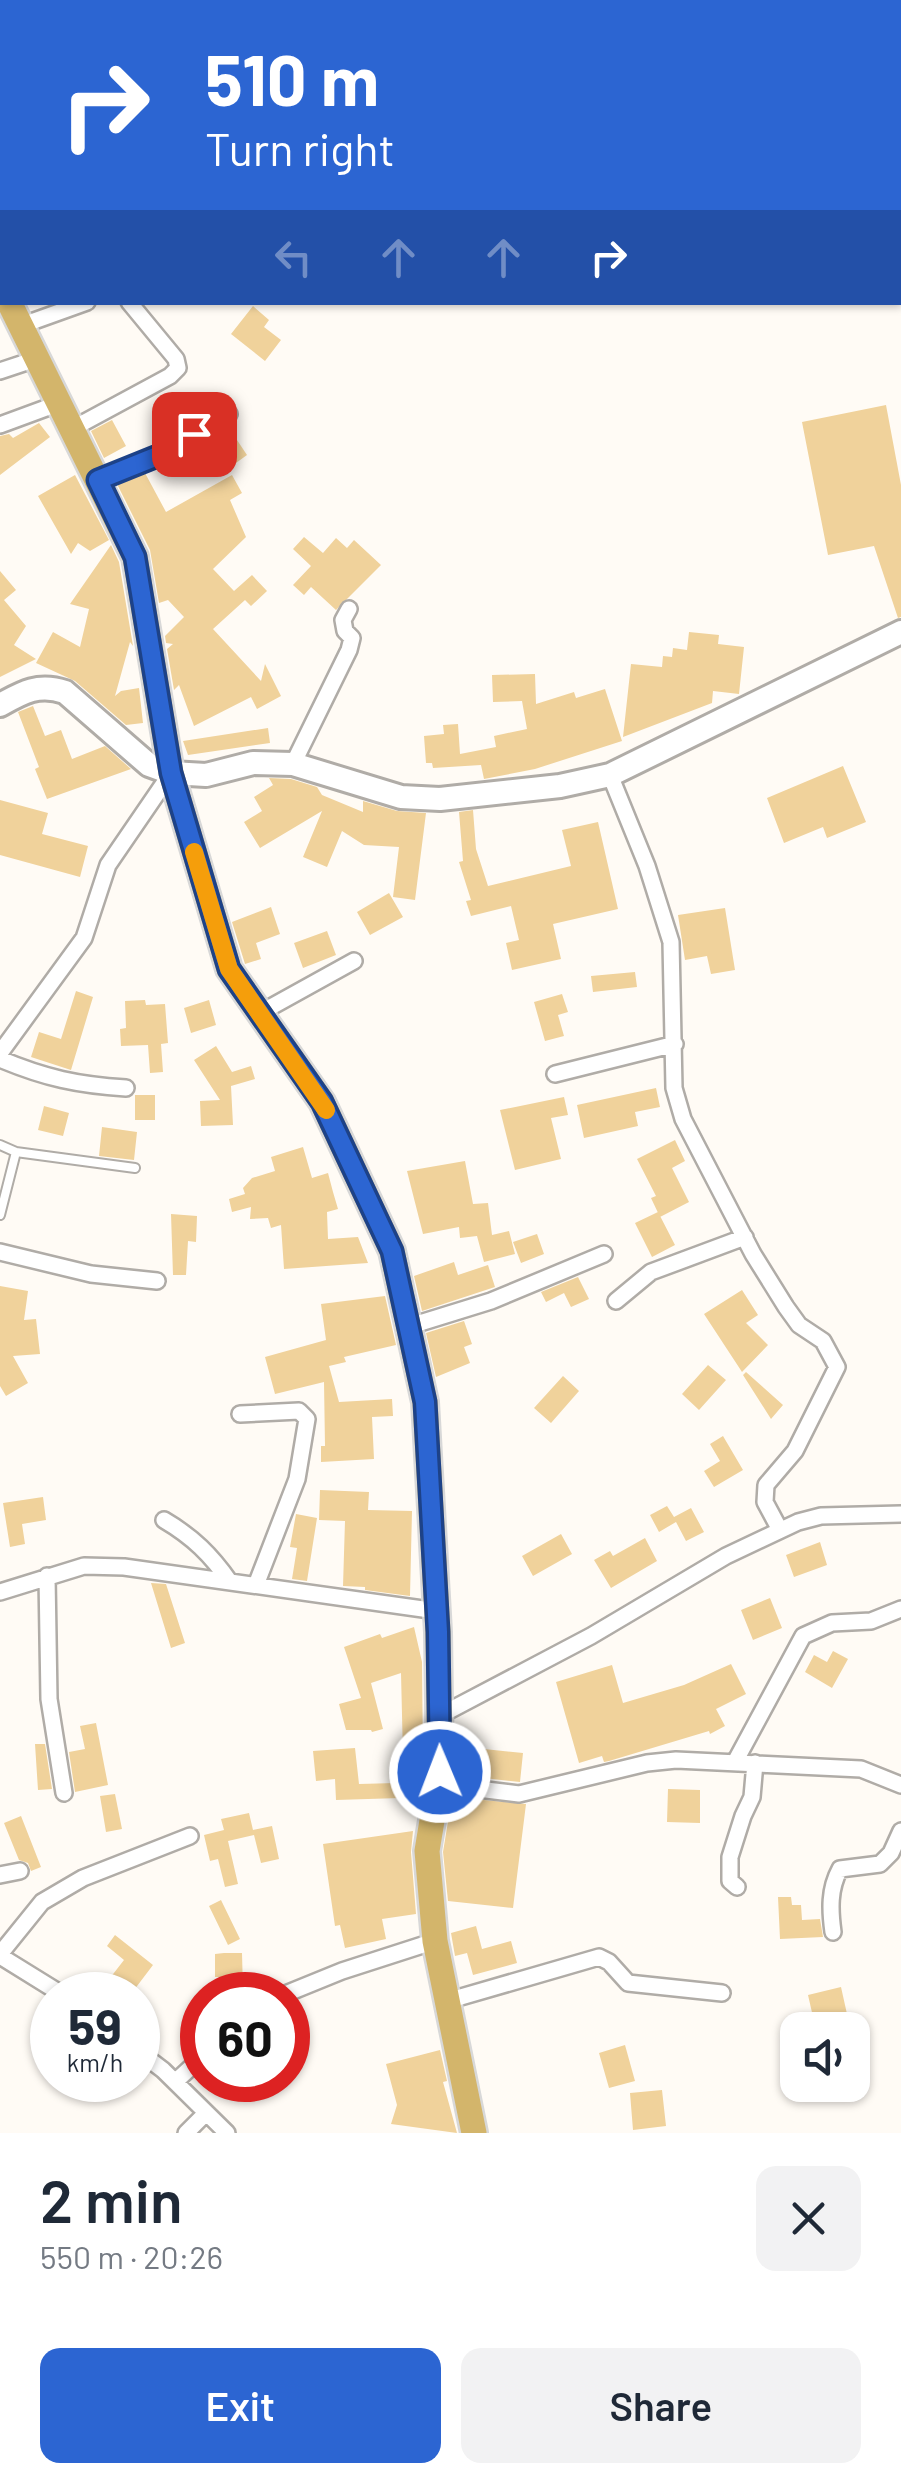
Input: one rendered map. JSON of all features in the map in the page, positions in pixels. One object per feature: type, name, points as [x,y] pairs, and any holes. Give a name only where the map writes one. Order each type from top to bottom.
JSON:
[{"type":"main road","points":[[14,314],[135,557],[171,773],[229,969],[322,1102],[392,1251],[425,1402],[439,1716],[438,1784],[427,1851],[435,1941],[474,2133]]},
{"type":"street","points":[[14,314],[69,305]]},
{"type":"street","points":[[70,430],[178,368],[176,359],[131,305]]},
{"type":"street","points":[[0,372],[36,359]]},
{"type":"street","points":[[0,425],[57,404]]},
{"type":"street","points":[[98,480],[160,455],[228,414]]},
{"type":"street","points":[[293,764],[349,650],[352,638],[342,620],[349,609]]},
{"type":"street","points":[[0,706],[36,687],[65,692],[148,765],[171,773],[206,776],[253,763],[293,764],[401,797],[440,800],[560,786],[610,775],[901,632]]},
{"type":"street","points":[[126,1088],[43,1077],[0,1056],[84,938],[108,865],[171,773]]},
{"type":"street","points":[[610,775],[647,866],[671,942],[674,1088],[683,1119],[786,1307],[799,1325],[823,1342],[837,1367],[795,1451],[766,1485],[765,1502],[780,1530]]},
{"type":"street","points":[[260,1013],[354,961]]},
{"type":"street","points":[[555,1074],[674,1044]]},
{"type":"street","points":[[616,1300],[651,1272],[745,1237]]},
{"type":"street","points":[[0,1252],[90,1274],[157,1281]]},
{"type":"street","points":[[407,1327],[491,1301],[604,1254]]},
{"type":"street","points":[[240,1414],[299,1411],[307,1419],[298,1479],[256,1585]]},
{"type":"street","points":[[439,1716],[591,1636],[726,1556],[780,1530],[821,1516],[901,1514]]},
{"type":"street","points":[[164,1520],[189,1534],[230,1582]]},
{"type":"street","points":[[0,1592],[84,1566],[124,1567],[437,1611]]},
{"type":"street","points":[[47,1576],[49,1699],[64,1793]]},
{"type":"street","points":[[734,1762],[803,1636],[832,1623],[871,1622],[901,1609]]},
{"type":"street","points":[[438,1784],[519,1794],[647,1763],[676,1760],[861,1770],[901,1785]]},
{"type":"street","points":[[738,1887],[730,1881],[730,1857],[752,1797],[755,1763]]},
{"type":"street","points":[[833,1932],[830,1909],[834,1880],[840,1869],[880,1864],[891,1852],[901,1830]]},
{"type":"street","points":[[30,1974],[0,1955],[42,1902],[83,1878],[190,1836]]},
{"type":"street","points":[[0,1875],[20,1870]]},
{"type":"street","points":[[310,1984],[435,1941]]},
{"type":"street","points":[[447,2001],[599,1957],[628,1983],[722,1993]]},
{"type":"street","points":[[160,2069],[227,2133]]},
{"type":"street","points":[[175,2082],[180,2077]]},
{"type":"street","points":[[186,2133],[206,2112]]},
{"type":"lane","points":[[0,1145],[16,1152],[136,1168]]},
{"type":"lane","points":[[0,1216],[16,1152]]},
{"type":"building","points":[[253,306],[269,320],[264,327],[281,340],[265,361],[231,334]]},
{"type":"building","points":[[886,405],[901,485],[898,618],[874,546],[828,555],[802,422]]},
{"type":"building","points":[[112,420],[126,446],[104,458],[91,431]]},
{"type":"building","points":[[39,423],[50,437],[0,475],[0,436],[9,434],[13,438]]},
{"type":"building","points":[[233,434],[247,455],[229,468],[215,447]]},
{"type":"building","points":[[145,473],[166,512],[232,475],[242,493],[230,500],[246,537],[213,569],[234,591],[252,575],[267,591],[251,606],[245,600],[213,629],[261,681],[265,664],[281,696],[257,709],[251,697],[194,726],[179,685],[174,690],[167,649],[173,644],[166,643],[165,636],[184,617],[168,600],[159,603],[150,550],[117,484]]},
{"type":"building","points":[[75,475],[109,540],[90,551],[78,543],[71,554],[38,496]]},
{"type":"building","points":[[304,537],[323,553],[336,538],[347,548],[354,540],[381,565],[336,610],[311,587],[304,595],[293,585],[311,566],[293,549]]},
{"type":"building","points":[[111,545],[119,562],[133,646],[130,642],[115,696],[139,688],[143,723],[126,725],[75,681],[36,663],[53,632],[80,647],[89,609],[70,604]]},
{"type":"building","points":[[0,571],[16,590],[4,600],[26,626],[14,645],[36,659],[0,677]]},
{"type":"building","points":[[689,632],[719,635],[718,644],[744,647],[739,694],[713,691],[712,703],[623,737],[631,664],[662,667],[663,656],[672,657],[673,648],[687,650]]},
{"type":"building","points":[[535,674],[536,704],[574,692],[576,698],[605,689],[622,741],[535,769],[484,779],[481,765],[433,768],[432,763],[426,763],[424,736],[444,734],[443,725],[458,724],[460,754],[496,747],[494,736],[527,729],[522,701],[493,702],[492,675]]},
{"type":"building","points":[[33,706],[45,736],[61,730],[72,759],[105,746],[131,769],[47,799],[18,712]]},
{"type":"building","points":[[268,728],[270,743],[188,755],[183,741]]},
{"type":"building","points":[[843,766],[866,822],[827,838],[823,827],[784,843],[767,798]]},
{"type":"building","points":[[269,778],[291,779],[317,787],[322,795],[363,812],[363,801],[397,811],[426,813],[415,900],[393,897],[399,847],[364,845],[342,831],[327,867],[303,857],[322,811],[260,848],[244,822],[262,811],[254,797],[273,785]]},
{"type":"building","points":[[0,800],[48,813],[42,834],[88,846],[80,877],[0,855]]},
{"type":"building","points":[[473,810],[476,849],[488,886],[571,866],[562,830],[598,822],[618,909],[553,924],[561,959],[512,970],[506,943],[519,940],[511,906],[471,916],[466,901],[471,900],[459,862],[463,861],[459,812]]},
{"type":"building","points":[[389,893],[403,917],[370,935],[357,912]]},
{"type":"building","points":[[271,907],[280,934],[256,943],[261,959],[245,964],[232,922]]},
{"type":"building","points":[[725,908],[735,970],[711,974],[707,956],[685,960],[678,915]]},
{"type":"building","points":[[327,931],[336,955],[303,968],[294,943]]},
{"type":"building","points":[[635,972],[637,987],[593,992],[591,976]]},
{"type":"building","points":[[76,991],[93,997],[71,1070],[31,1057],[39,1032],[61,1039]]},
{"type":"building","points":[[562,994],[568,1012],[558,1015],[564,1036],[545,1041],[534,1002]]},
{"type":"building","points":[[145,1000],[146,1005],[165,1004],[168,1043],[161,1044],[163,1072],[150,1073],[148,1045],[121,1046],[120,1029],[126,1028],[125,1001]]},
{"type":"building","points":[[209,1000],[216,1025],[191,1033],[184,1008]]},
{"type":"building","points":[[216,1046],[232,1072],[251,1066],[255,1079],[231,1086],[233,1125],[201,1126],[200,1101],[220,1100],[194,1060]]},
{"type":"building","points":[[656,1088],[660,1107],[635,1112],[638,1126],[584,1138],[577,1105]]},
{"type":"building","points":[[135,1095],[155,1095],[155,1120],[135,1120]]},
{"type":"building","points":[[564,1097],[568,1115],[551,1118],[561,1159],[515,1170],[500,1110]]},
{"type":"building","points":[[44,1106],[69,1113],[63,1136],[38,1130]]},
{"type":"building","points":[[102,1127],[137,1132],[134,1160],[99,1156]]},
{"type":"building","points":[[675,1140],[685,1161],[672,1168],[689,1202],[660,1217],[651,1198],[656,1196],[637,1159]]},
{"type":"building","points":[[303,1147],[312,1178],[328,1173],[338,1209],[327,1212],[328,1239],[358,1237],[368,1263],[284,1269],[281,1225],[271,1228],[268,1218],[250,1219],[251,1207],[232,1212],[229,1199],[245,1194],[243,1188],[252,1178],[275,1171],[271,1157]]},
{"type":"building","points":[[465,1161],[473,1204],[488,1203],[492,1235],[509,1231],[515,1254],[484,1262],[477,1236],[460,1238],[459,1227],[423,1234],[407,1171]]},
{"type":"building","points":[[658,1212],[675,1245],[652,1257],[635,1223]]},
{"type":"building","points":[[171,1214],[197,1216],[196,1242],[188,1241],[186,1275],[173,1275]]},
{"type":"building","points":[[537,1234],[544,1254],[521,1263],[513,1242]]},
{"type":"building","points":[[454,1262],[458,1275],[488,1265],[495,1287],[422,1311],[414,1276]]},
{"type":"building","points":[[578,1277],[589,1299],[571,1307],[564,1293],[546,1302],[541,1292]]},
{"type":"building","points":[[0,1286],[28,1291],[24,1320],[36,1319],[40,1354],[13,1356],[28,1383],[6,1396],[0,1386]]},
{"type":"building","points":[[742,1290],[758,1315],[746,1323],[768,1345],[742,1372],[704,1314]]},
{"type":"building","points":[[385,1296],[396,1345],[344,1357],[346,1362],[329,1366],[339,1402],[392,1399],[393,1416],[372,1417],[374,1459],[321,1462],[321,1446],[325,1446],[324,1382],[275,1394],[265,1357],[326,1340],[321,1304]]},
{"type":"building","points":[[464,1321],[472,1344],[464,1347],[470,1363],[436,1377],[426,1333]]},
{"type":"building","points":[[708,1365],[726,1380],[699,1410],[682,1394]]},
{"type":"building","points":[[746,1372],[783,1405],[771,1419],[743,1375]]},
{"type":"building","points":[[563,1376],[579,1391],[551,1423],[534,1408]]},
{"type":"building","points":[[723,1436],[743,1470],[714,1487],[704,1471],[720,1461],[710,1444]]},
{"type":"building","points":[[320,1490],[369,1492],[368,1510],[412,1511],[410,1596],[343,1586],[345,1521],[319,1520]]},
{"type":"building","points":[[43,1497],[46,1520],[22,1524],[25,1544],[10,1547],[3,1503]]},
{"type":"building","points":[[667,1506],[674,1517],[691,1508],[704,1532],[686,1541],[676,1522],[659,1532],[650,1515]]},
{"type":"building","points":[[296,1514],[317,1518],[307,1581],[292,1579],[297,1548],[290,1547]]},
{"type":"building","points":[[561,1534],[572,1554],[533,1576],[522,1556]]},
{"type":"building","points":[[645,1538],[657,1561],[611,1588],[594,1560],[610,1551],[613,1556]]},
{"type":"building","points":[[820,1542],[827,1565],[794,1577],[786,1555]]},
{"type":"building","points":[[151,1583],[166,1584],[185,1643],[171,1648]]},
{"type":"building","points":[[770,1598],[782,1628],[753,1640],[741,1610]]},
{"type":"building","points":[[414,1627],[422,1662],[423,1762],[419,1762],[419,1797],[404,1798],[401,1673],[371,1683],[383,1729],[346,1730],[339,1704],[361,1698],[344,1647]]},
{"type":"building","points":[[833,1651],[848,1659],[832,1688],[805,1672],[814,1655],[827,1662]]},
{"type":"building","points":[[731,1664],[746,1694],[716,1709],[725,1726],[710,1734],[709,1731],[609,1761],[604,1762],[602,1756],[579,1763],[556,1682],[612,1665],[623,1703],[684,1685]]},
{"type":"building","points":[[96,1723],[108,1785],[75,1792],[69,1752],[85,1749],[80,1726]]},
{"type":"building","points":[[35,1744],[45,1744],[52,1789],[38,1790]]},
{"type":"building","points":[[456,1746],[523,1753],[520,1782],[456,1775]]},
{"type":"building","points":[[355,1748],[359,1784],[396,1783],[400,1798],[336,1800],[335,1779],[316,1781],[313,1751]]},
{"type":"building","points":[[668,1789],[700,1790],[700,1823],[667,1822]]},
{"type":"building","points":[[115,1794],[122,1829],[106,1832],[100,1796]]},
{"type":"building","points":[[452,1797],[526,1804],[513,1908],[448,1901],[443,1852]]},
{"type":"building","points":[[249,1813],[253,1830],[272,1826],[279,1859],[261,1863],[254,1835],[228,1841],[238,1884],[225,1887],[218,1859],[210,1861],[204,1835],[224,1830],[221,1819]]},
{"type":"building","points":[[21,1816],[41,1867],[31,1871],[28,1863],[19,1860],[4,1823]]},
{"type":"building","points":[[413,1831],[416,1914],[382,1919],[386,1939],[345,1948],[340,1925],[335,1926],[323,1844]]},
{"type":"building","points":[[778,1897],[791,1897],[792,1905],[801,1905],[802,1920],[820,1919],[823,1937],[780,1939]]},
{"type":"building","points":[[221,1900],[240,1939],[228,1945],[209,1906]]},
{"type":"building","points":[[476,1926],[482,1949],[511,1941],[517,1963],[473,1975],[467,1953],[455,1956],[451,1933]]},
{"type":"building","points":[[115,1935],[153,1965],[148,1972],[115,1972],[124,1960],[107,1946]]},
{"type":"building","points":[[242,1953],[243,1972],[215,1972],[215,1954]]},
{"type":"building","points":[[841,1987],[847,2012],[812,2012],[808,1995]]},
{"type":"building","points":[[625,2045],[635,2081],[609,2088],[599,2053]]},
{"type":"building","points":[[440,2050],[447,2081],[443,2082],[457,2133],[391,2124],[397,2105],[386,2064]]},
{"type":"building","points":[[662,2090],[666,2126],[633,2130],[630,2093]]},
{"type":"slow traffic","points":[[194,852],[229,969],[326,1110]]},
{"type":"route","points":[[194,434],[160,455],[98,480],[135,557],[171,773],[229,969],[322,1102],[392,1251],[425,1402],[438,1632],[440,1772]]}]
